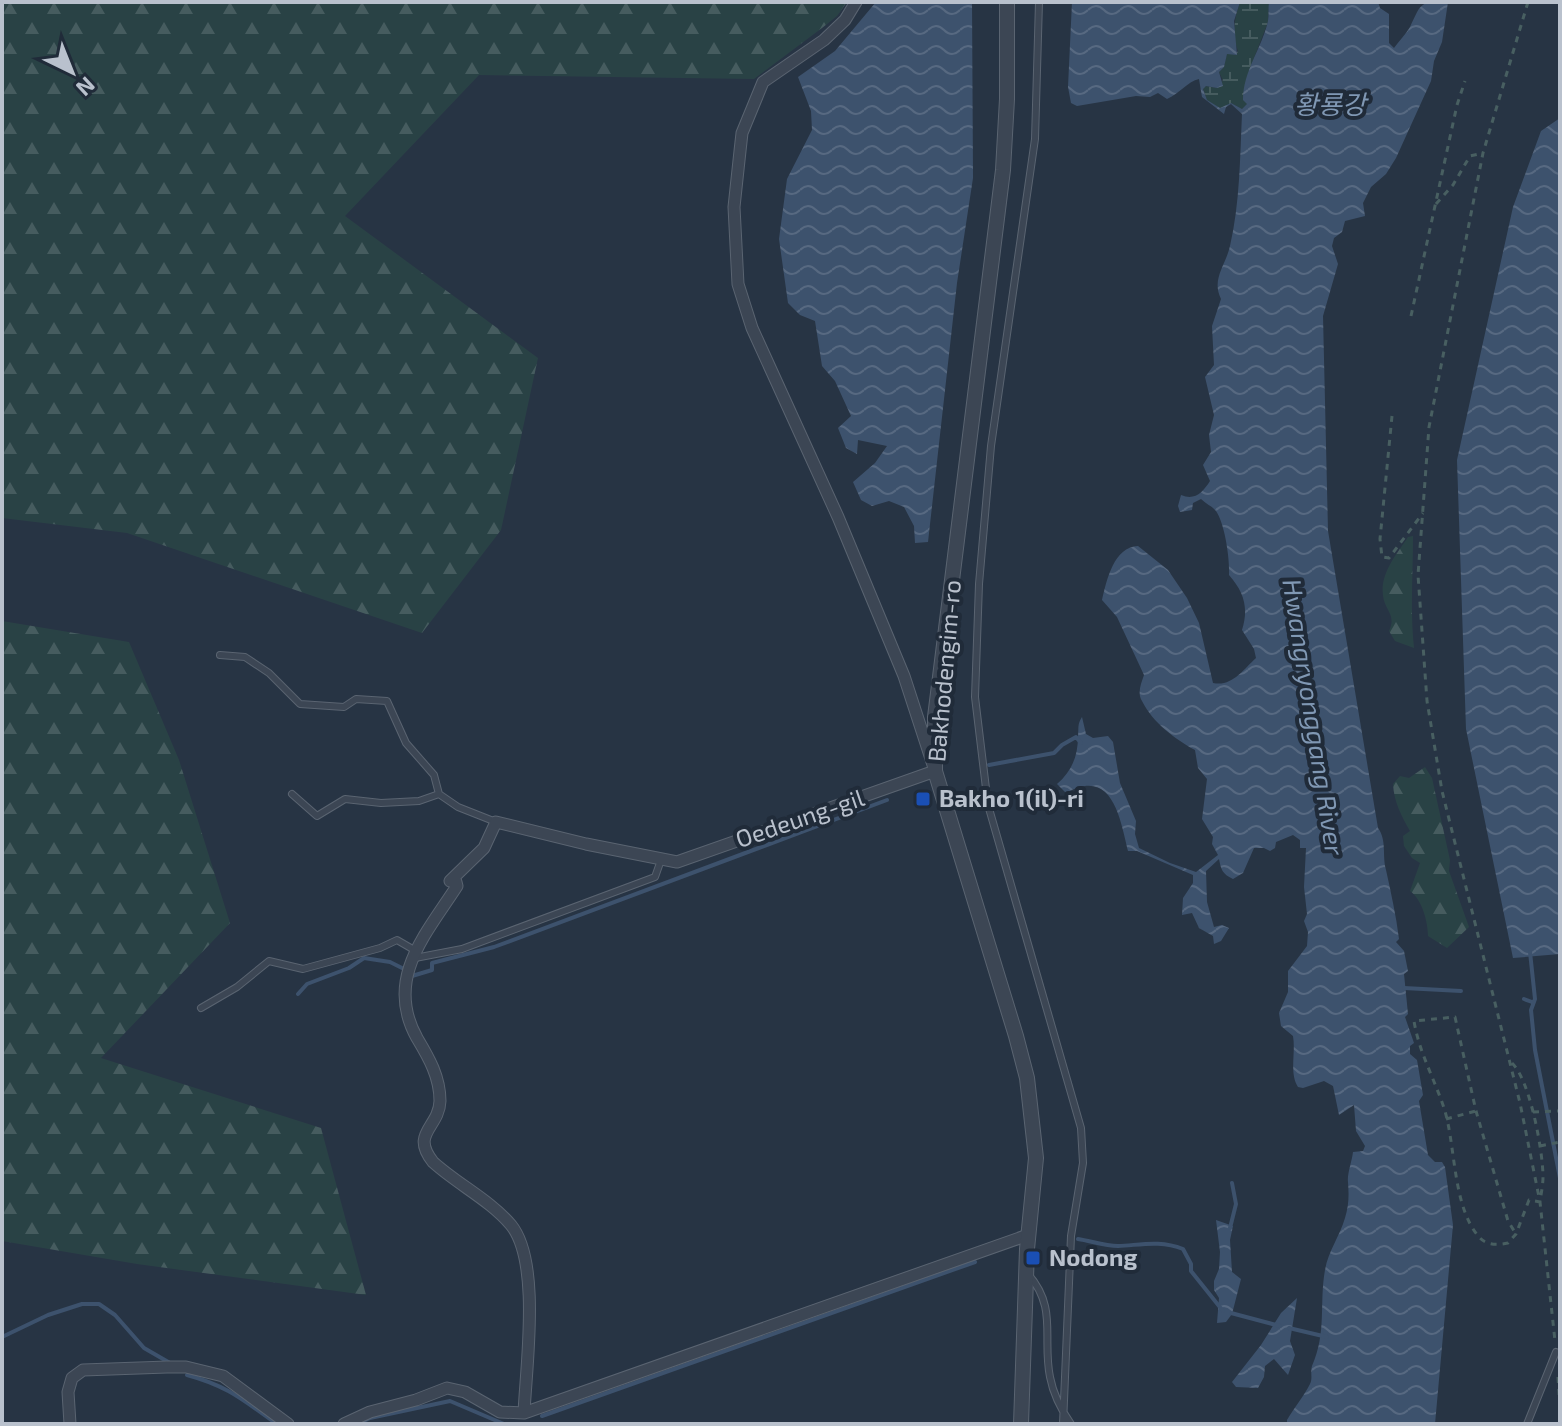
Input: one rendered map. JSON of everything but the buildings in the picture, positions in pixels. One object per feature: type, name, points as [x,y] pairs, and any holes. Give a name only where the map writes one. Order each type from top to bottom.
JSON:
[{"type":"street","points":[[856,2],[845,20],[824,40],[763,82],[741,142],[734,207],[738,284],[752,328],[838,517],[898,662],[935,771]]},
{"type":"street","name":"Bakhodengim-ro","points":[[1007,2],[1003,170],[935,717],[935,771],[1027,1078],[1036,1158],[1028,1235],[1021,1424]]},
{"type":"street","name":"Oedeung-gil","points":[[496,822],[677,862],[935,771]]},
{"type":"street","points":[[496,822],[484,848],[450,881],[456,882],[457,886],[421,938],[406,979],[404,1003],[415,1035],[430,1058],[437,1078],[440,1104],[426,1131],[423,1143],[426,1153],[451,1179],[508,1222],[524,1248],[528,1282],[524,1413]]},
{"type":"street","points":[[344,1424],[370,1412],[447,1388],[465,1392],[500,1412],[524,1413],[1028,1235]]},
{"type":"street","points":[[70,1424],[68,1392],[72,1378],[83,1370],[176,1367],[223,1376],[288,1424]]},
{"type":"lane","points":[[1039,2],[1035,139],[991,446],[975,637],[975,697],[988,805],[1081,1128],[1083,1163],[1071,1236],[1063,1424]]},
{"type":"lane","points":[[220,655],[245,657],[269,673],[300,704],[344,707],[356,699],[387,701],[406,743],[434,775],[439,794],[458,807],[496,822]]},
{"type":"lane","points":[[292,794],[317,816],[345,799],[381,803],[419,801],[439,794]]},
{"type":"lane","points":[[201,1008],[237,987],[269,961],[303,969],[380,948],[397,940],[415,955],[462,949],[655,877],[661,860]]},
{"type":"lane","points":[[1028,1274],[1040,1288],[1048,1315],[1050,1378],[1071,1424]]},
{"type":"lane","points":[[1527,1424],[1556,1352]]},
{"type":"path","points":[[1528,2],[1483,153],[1429,427],[1418,575],[1427,701],[1442,791],[1509,1060],[1540,1202],[1560,1409]]},
{"type":"path","points":[[1411,316],[1457,105],[1465,81]]},
{"type":"path","points":[[1435,206],[1453,185],[1470,156],[1483,153]]},
{"type":"path","points":[[1392,416],[1380,539],[1382,557],[1389,558],[1423,513]]},
{"type":"path","points":[[1516,1234],[1508,1221],[1476,1111],[1455,1017],[1414,1021],[1417,1040],[1446,1119],[1457,1182],[1480,1239],[1494,1245],[1508,1243],[1516,1234],[1529,1200],[1540,1202]]},
{"type":"path","points":[[1509,1060],[1517,1068],[1533,1112],[1543,1178],[1540,1202]]},
{"type":"path","points":[[1446,1119],[1476,1111]]},
{"type":"path","points":[[1533,1112],[1558,1111]]},
{"type":"path","points":[[1540,1146],[1560,1142]]},
{"type":"green space","points":[[2,2],[847,2],[837,16],[754,79],[479,75],[345,216],[538,358],[501,530],[422,633],[127,533],[2,518]]},
{"type":"green space","points":[[1240,2],[1269,2],[1268,22],[1250,68],[1248,104],[1242,109],[1231,103],[1221,109],[1207,100],[1203,88],[1217,88],[1223,80],[1219,72],[1224,67],[1227,53],[1236,55],[1238,51],[1234,26]]},
{"type":"green space","points":[[1413,536],[1414,648],[1395,641],[1389,631],[1392,620],[1384,600],[1383,587],[1394,557],[1408,537]]},
{"type":"green space","points":[[2,621],[129,642],[179,760],[230,923],[101,1058],[321,1128],[366,1295],[137,1264],[2,1241]]},
{"type":"green space","points":[[1425,767],[1432,778],[1450,860],[1449,871],[1469,927],[1447,948],[1428,936],[1424,911],[1410,891],[1420,863],[1404,846],[1403,836],[1410,831],[1398,808],[1393,784],[1400,776],[1409,778]]},
{"type":"water","points":[[876,2],[972,2],[973,178],[957,283],[928,542],[915,543],[914,526],[904,507],[889,501],[872,506],[861,500],[853,482],[875,463],[887,446],[858,440],[857,454],[846,448],[838,428],[851,416],[835,381],[822,366],[815,321],[800,315],[788,303],[779,239],[787,179],[812,130],[811,111],[798,77],[835,51]]},
{"type":"water","name":"황룡강","points":[[1072,2],[1240,2],[1234,21],[1237,55],[1227,54],[1224,67],[1219,72],[1223,86],[1206,86],[1203,89],[1207,100],[1220,108],[1231,103],[1242,109],[1247,104],[1243,100],[1246,79],[1268,21],[1269,2],[1378,2],[1380,8],[1389,14],[1389,43],[1394,48],[1423,5],[1448,2],[1442,42],[1434,61],[1431,81],[1396,158],[1386,174],[1371,187],[1363,203],[1365,216],[1345,221],[1342,232],[1334,238],[1332,246],[1338,264],[1323,316],[1328,531],[1395,913],[1399,939],[1396,942],[1404,951],[1408,971],[1404,974],[1408,1014],[1405,1017],[1414,1043],[1410,1046],[1410,1054],[1417,1060],[1423,1095],[1419,1101],[1428,1155],[1445,1167],[1453,1225],[1435,1424],[1287,1424],[1311,1382],[1311,1368],[1320,1341],[1327,1263],[1346,1213],[1353,1152],[1363,1151],[1365,1146],[1356,1131],[1354,1105],[1339,1115],[1333,1086],[1324,1081],[1298,1087],[1294,1076],[1293,1036],[1281,1026],[1279,1013],[1288,992],[1288,971],[1307,946],[1308,932],[1304,921],[1307,914],[1304,887],[1306,848],[1300,848],[1300,840],[1293,835],[1276,842],[1275,848],[1270,851],[1254,848],[1243,873],[1233,879],[1223,871],[1219,859],[1206,871],[1207,902],[1214,927],[1222,925],[1229,928],[1221,941],[1214,944],[1213,936],[1199,928],[1192,913],[1182,915],[1183,898],[1193,883],[1193,875],[1137,851],[1128,851],[1117,811],[1104,791],[1094,786],[1066,793],[1057,784],[1073,763],[1082,717],[1086,734],[1093,738],[1108,736],[1113,742],[1120,783],[1136,821],[1135,834],[1139,848],[1196,872],[1218,855],[1212,844],[1213,837],[1202,819],[1207,779],[1198,768],[1195,750],[1165,730],[1147,709],[1140,695],[1144,675],[1117,617],[1102,600],[1113,566],[1123,552],[1138,546],[1168,570],[1199,623],[1213,683],[1232,680],[1256,658],[1242,630],[1244,601],[1229,575],[1226,542],[1219,517],[1201,499],[1193,503],[1192,510],[1180,512],[1178,506],[1181,495],[1190,497],[1198,494],[1210,481],[1203,465],[1211,452],[1209,435],[1214,415],[1205,377],[1214,365],[1212,326],[1221,299],[1218,278],[1230,246],[1236,213],[1242,114],[1231,104],[1224,114],[1202,97],[1199,79],[1167,99],[1158,93],[1150,97],[1136,96],[1077,106],[1071,103],[1068,87]]},
{"type":"water","points":[[1560,118],[1560,954],[1513,958],[1466,729],[1457,460],[1513,207],[1541,131]]},
{"type":"water","points":[[1216,1220],[1233,1226],[1230,1240],[1232,1272],[1241,1279],[1232,1314],[1226,1322],[1217,1323],[1219,1298],[1214,1290],[1214,1281],[1219,1269],[1220,1252]]},
{"type":"water","points":[[1297,1298],[1290,1341],[1295,1355],[1288,1375],[1274,1359],[1265,1366],[1258,1388],[1236,1387],[1232,1382],[1281,1313]]},
{"type":"waterway","points":[[989,765],[1054,753],[1076,737],[1081,743]]},
{"type":"waterway","points":[[412,976],[432,970],[432,963],[494,947],[887,800]]},
{"type":"waterway","points":[[1530,952],[1535,999],[1531,1010],[1535,1050],[1560,1178]]},
{"type":"waterway","points":[[298,994],[307,984],[349,968],[364,958],[390,962],[404,969]]},
{"type":"waterway","points":[[1404,988],[1461,991]]},
{"type":"waterway","points":[[1524,999],[1532,1002]]},
{"type":"waterway","points":[[1230,1228],[1236,1204],[1232,1183]]},
{"type":"waterway","points":[[1078,1239],[1113,1246],[1158,1244],[1183,1249],[1191,1271],[1223,1311]]},
{"type":"waterway","points":[[542,1416],[975,1262]]},
{"type":"waterway","points":[[2,1337],[48,1315],[82,1304],[99,1304],[115,1315],[144,1348],[170,1363]]},
{"type":"waterway","points":[[1231,1313],[1280,1326]]},
{"type":"waterway","points":[[1289,1328],[1327,1337]]},
{"type":"waterway","points":[[187,1375],[225,1389],[277,1424]]},
{"type":"waterway","points":[[357,1424],[370,1418],[450,1401],[504,1424]]},
{"type":"place","name":"Bakho 1(il)-ri","points":[[923,799]]},
{"type":"place","name":"Nodong","points":[[1033,1258]]},
{"type":"water label","name":"Hwangryonggang River","points":[[1313,717]]}]
